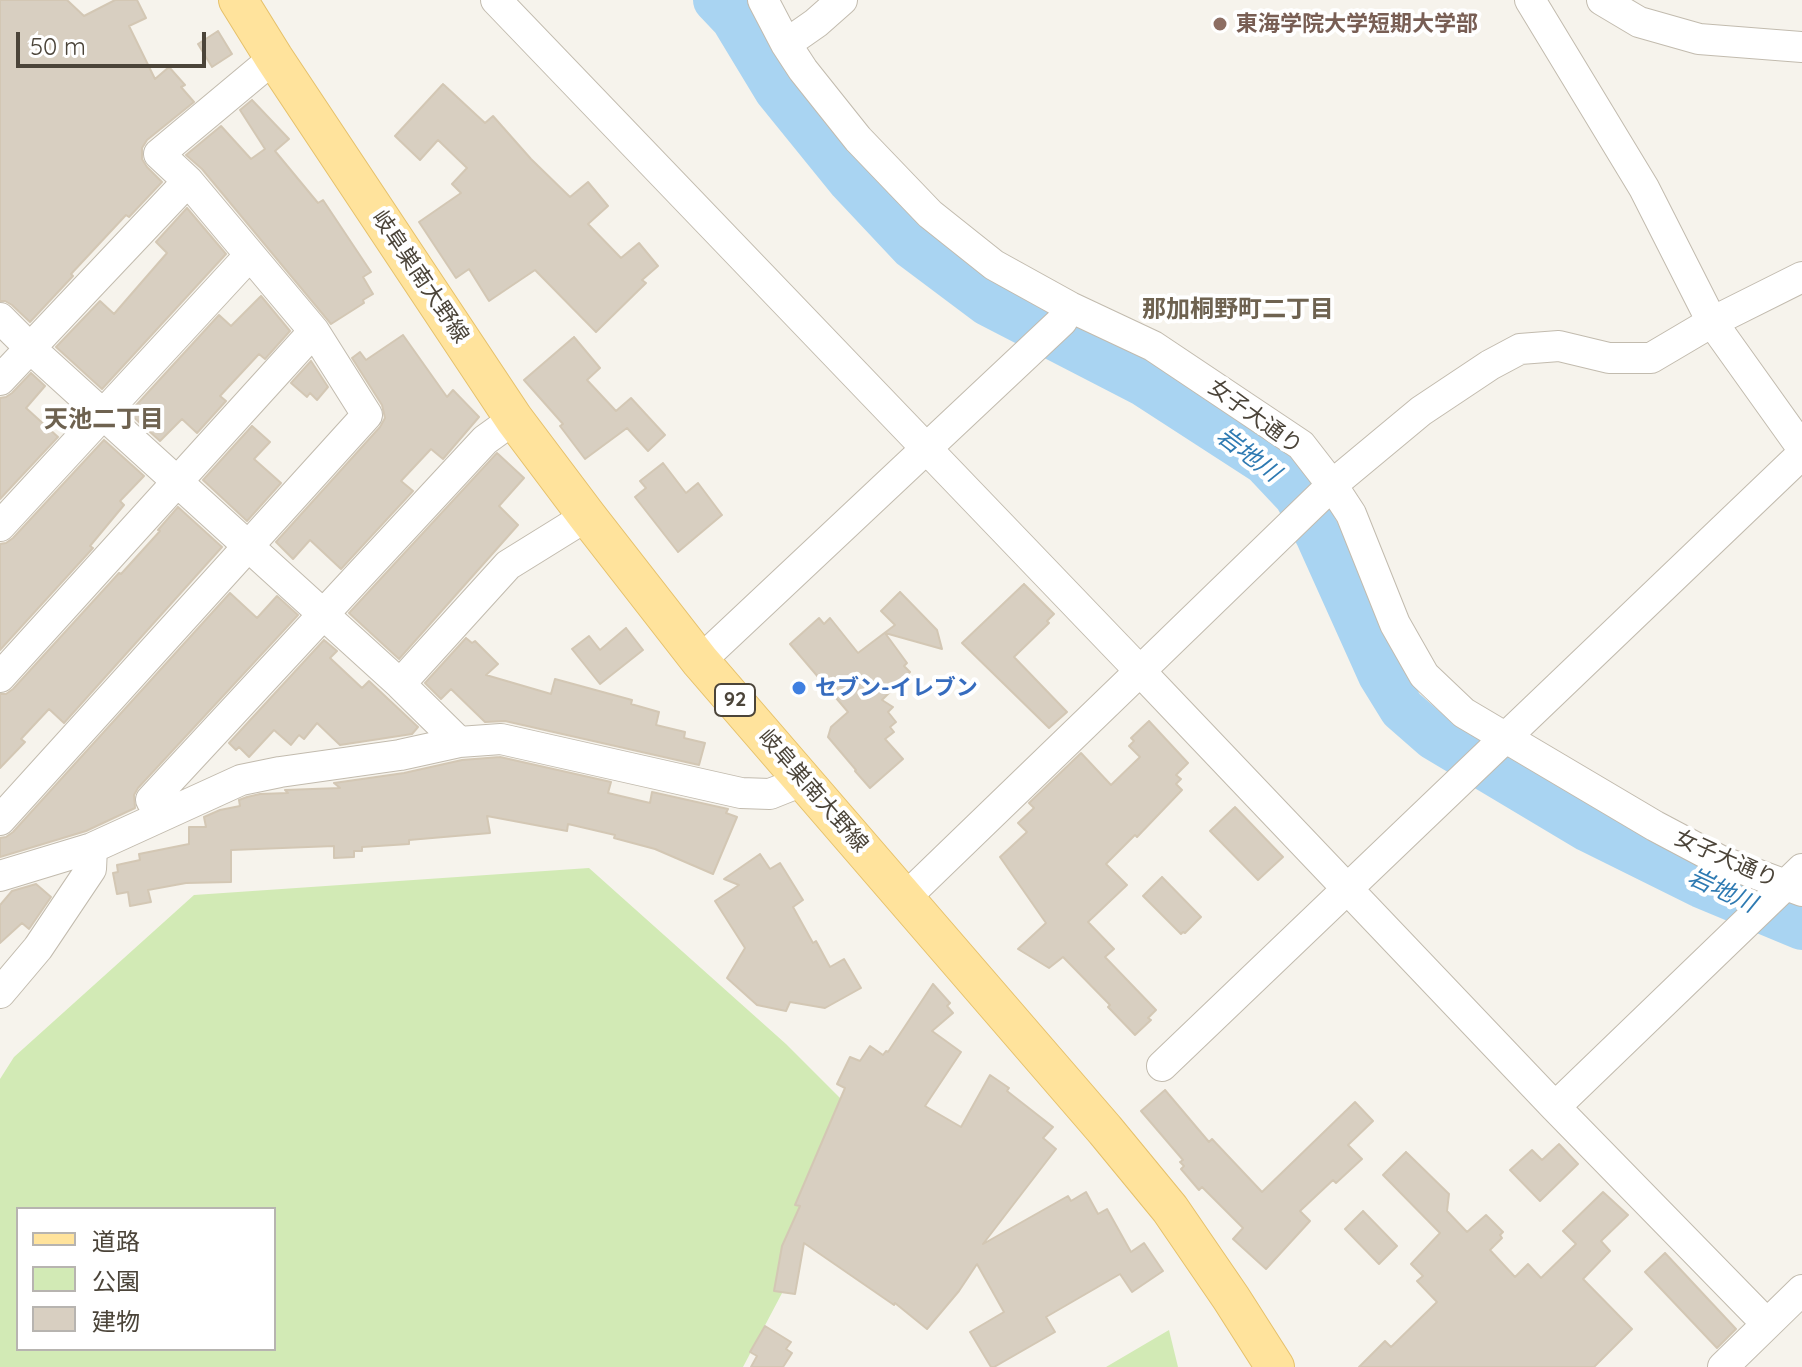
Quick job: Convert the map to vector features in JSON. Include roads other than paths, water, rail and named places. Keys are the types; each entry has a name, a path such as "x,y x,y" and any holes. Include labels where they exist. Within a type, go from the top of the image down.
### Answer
{"main road":[{"name":"岐阜巣南大野線","path":"238,0 514,419 587,516 700,661 1170,1209 1275,1367"}],"street":[{"path":"496,0 1555,1107 1767,1324"},
{"name":"女子大通り","path":"763,0 803,70 858,139 930,214 994,265 1066,314 1153,346 1301,445 1327,490 1351,514 1395,624 1424,675 1464,713 1499,743 1721,861 1791,885"},
{"path":"786,44 842,0"},
{"path":"1530,0 1644,188 1712,322 1802,448"},
{"path":"1602,0 1639,22 1699,39 1802,47"},
{"path":"0,820 367,415 314,331 188,181 159,154 274,58"},
{"path":"0,380 188,181"},
{"path":"0,526 250,255"},
{"path":"905,898 1327,490 1421,411 1520,349 1559,346 1609,358 1651,358 1712,322 1802,277"},
{"path":"700,661 928,449 1066,314"},
{"path":"0,318 400,684 459,742"},
{"path":"0,677 314,331"},
{"path":"161,815 151,800 485,440 514,419"},
{"path":"1162,1066 1802,454"},
{"path":"400,684 508,565 587,516"},
{"path":"0,876 92,848 241,780 400,755 459,742 501,739 741,793 770,794 805,780"},
{"path":"0,993 38,948 91,869 92,848"},
{"path":"1555,1107 1791,885"},
{"path":"1723,1367 1802,1290"}],"waterway":[{"name":"岩地川","path":"716,0 734,19 777,90 850,180 912,246 988,303 1143,383 1265,462 1297,496 1318,535 1381,675 1402,709 1434,737 1588,829 1701,885 1802,927"}],"place":[{"name":"東海学院大学短期大学部","path":"1220,24"},
{"name":"セブン-イレブン","path":"799,688"}],"district":[{"name":"那加桐野町二丁目","path":"1238,310"},
{"name":"天池二丁目","path":"104,420"}]}
